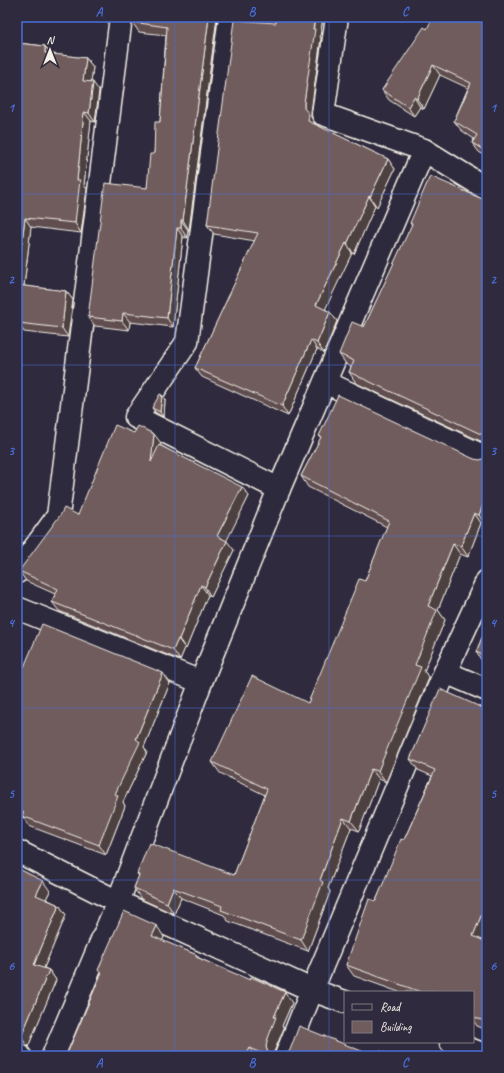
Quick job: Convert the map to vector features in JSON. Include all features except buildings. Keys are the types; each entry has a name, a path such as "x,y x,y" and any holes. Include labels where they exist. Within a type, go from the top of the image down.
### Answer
{"street":[{"path":"17,572 58,516 121,17"},
{"path":"230,17 187,342 136,417 279,489"},
{"path":"337,17 323,114 424,150 487,190"},
{"path":"52,1056 118,902 201,682 279,489 424,150"},
{"path":"325,382 487,458"},
{"path":"286,1056 312,990 445,672 487,581"},
{"path":"17,608 201,682"},
{"path":"445,672 487,690"},
{"path":"17,851 118,902 312,990 344,1002"},
{"path":"454,1043 487,1056"}]}
